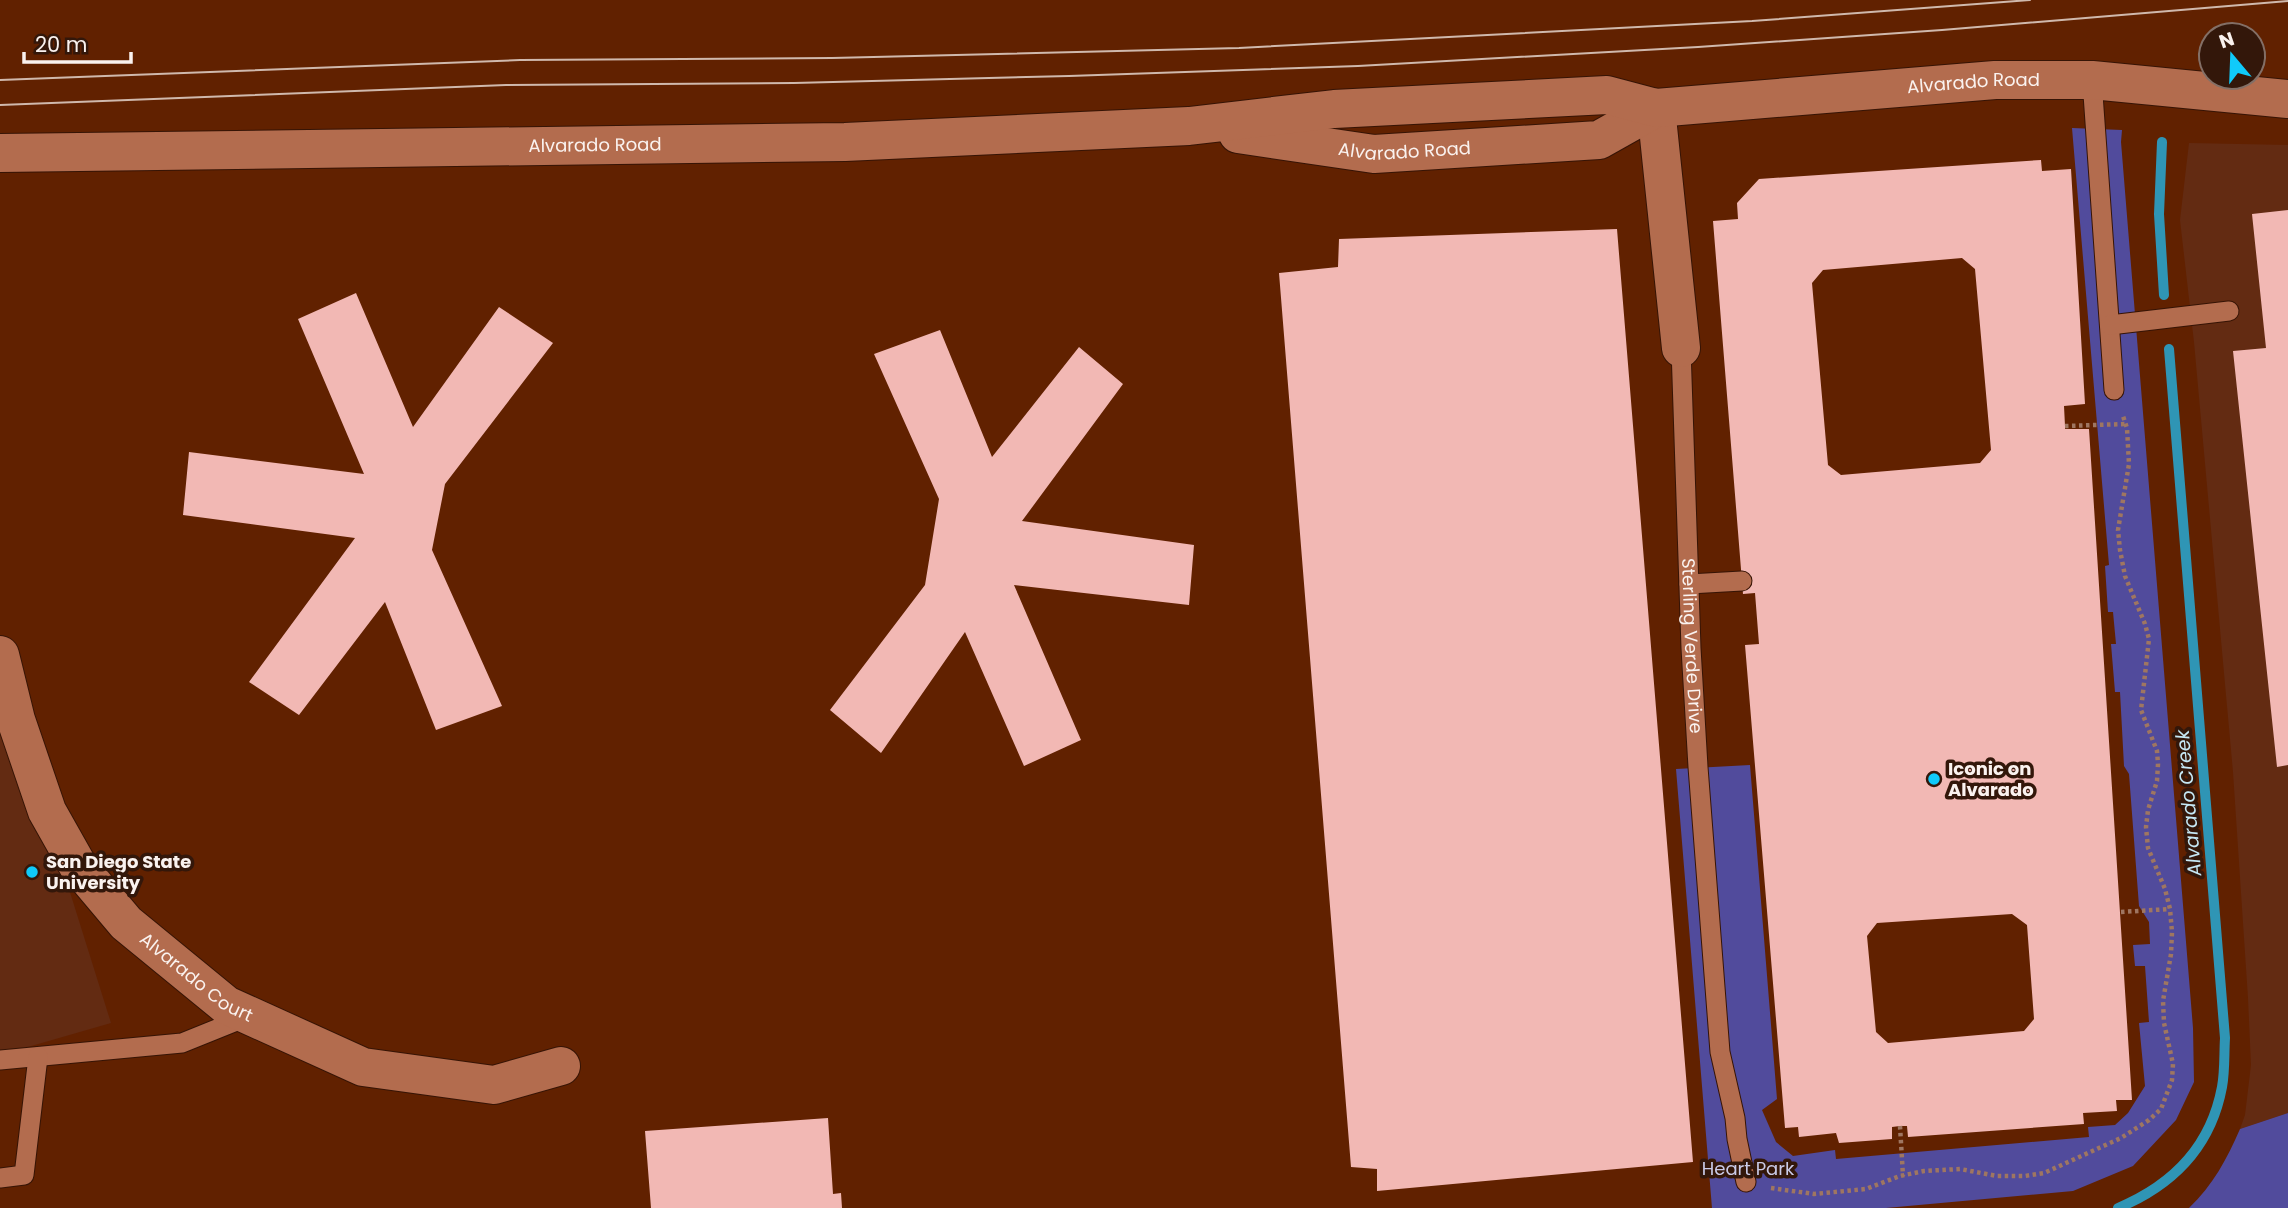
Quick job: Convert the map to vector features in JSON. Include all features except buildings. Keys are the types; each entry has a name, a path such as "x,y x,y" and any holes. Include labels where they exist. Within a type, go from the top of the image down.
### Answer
{"street":[{"name":"Alvarado Road","path":"0,153 845,142 1189,126 1334,108 1607,95 1656,108 1995,80 2092,80 2288,99"},
{"name":"Sterling Verde Drive","path":"1656,108 1681,348"},
{"name":"Alvarado Court","path":"0,655 16,720 47,811 78,866 126,923 226,1005 363,1067 494,1085 561,1066"}],"lane":[{"path":"2092,80 2114,390"},
{"path":"2110,325 2229,311"},
{"name":"Sterling Verde Drive","path":"1681,348 1698,767 1720,1052 1746,1182"},
{"path":"1689,584 1742,581"},
{"path":"0,1060 182,1043 250,1016"},
{"path":"0,1178 24,1175 38,1057"}],"path":[{"path":"1746,1182 1782,1191 1814,1194 1866,1189 1924,1171 1960,1169 1997,1177 2044,1173 2121,1138 2149,1121 2161,1109 2173,1072 2164,1023 2164,1001 2171,954 2170,909 2148,848 2148,810 2157,780 2158,764 2157,751 2141,710 2149,639 2125,576 2119,550 2118,530 2129,464 2126,424 2114,390"},
{"path":"2065,426 2126,424"},
{"path":"2121,912 2170,909"},
{"path":"1900,1126 1903,1176"}],"shaded area":[{"path":"2189,143 2288,145 2288,1113 2240,1129 2245,1115 2251,1065 2248,998 2233,772 2194,342 2180,220"},
{"name":"San Diego State University","path":"0,655 16,720 111,1023 0,1055"}],"green space":[{"name":"Heart Park","path":"2072,128 2122,130 2193,1028 2194,1082 2176,1120 2133,1166 2073,1191 1886,1208 1712,1208 1676,769 1750,765 1777,1099 1762,1110 1776,1142 1793,1156 1835,1150 1836,1159 2089,1137 2088,1127 2115,1125 2128,1113 2145,1086 2139,1023 2149,1022 2145,966 2135,966 2133,945 2150,944 2149,922 2139,906 2129,774 2124,766 2120,692 2115,692 2111,644 2116,644 2113,612 2108,612 2105,566 2109,565"},
{"path":"2288,1113 2288,1208 2189,1208 2219,1171 2240,1129"}],"waterway":[{"name":"Alvarado Creek","path":"2162,142 2159,214 2164,295"},
{"name":"Alvarado Creek","path":"2118,1208 2156,1188 2172,1175 2199,1145 2217,1108 2224,1069 2225,1038 2169,349"}],"tram line":[{"path":"0,80 520,60 832,58 1239,48 1752,21 2030,0"},
{"path":"0,105 506,85 794,83 1358,66 1942,30 2288,1"}],"place":[{"name":"Iconic on Alvarado","path":"1934,779"},
{"name":"San Diego State University","path":"32,872"}]}
